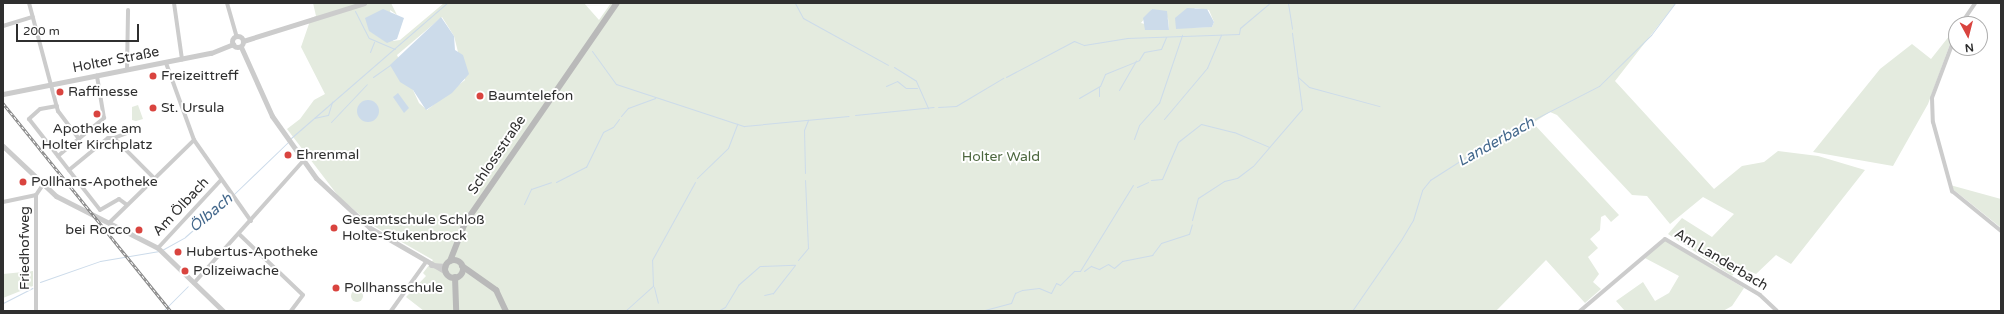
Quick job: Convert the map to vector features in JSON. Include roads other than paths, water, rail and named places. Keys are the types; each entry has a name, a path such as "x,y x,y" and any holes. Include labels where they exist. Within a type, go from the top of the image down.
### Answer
{"main road":[{"name":"Schlossstraße","path":"456,309 452,269 457,244 465,223 617,3"},
{"path":"452,269 461,273 481,277"},
{"path":"452,269 481,277 496,290 506,311"}],"street":[{"path":"29,3 57,106 79,139"},
{"path":"174,3 182,59"},
{"path":"227,3 237,37 243,41"},
{"path":"243,41 364,3"},
{"path":"1966,16 1975,3"},
{"path":"127,70 128,10"},
{"path":"3,26 33,17"},
{"path":"237,37 233,44 241,47"},
{"path":"243,41 241,47 258,89 286,137 303,161 360,220 428,264 452,269"},
{"name":"Holter Straße","path":"3,94 166,63 233,44"},
{"path":"1948,55 1932,98 1933,122 1952,191 2001,231"},
{"path":"166,63 194,140 251,221"},
{"path":"58,156 104,118 97,76"},
{"path":"57,106 40,109 29,119 100,210 119,199 126,204"},
{"path":"69,170 108,138 114,138 130,132"},
{"path":"114,138 154,178"},
{"path":"109,223 126,204 194,140"},
{"path":"3,146 42,186 158,249 222,311"},
{"path":"194,284 303,161"},
{"name":"Am Ölbach","path":"158,249 221,180"},
{"name":"Friedhofweg","path":"36,311 36,195 42,186"},
{"path":"3,202 36,195"},
{"path":"239,234 303,295 291,311"},
{"name":"Am Landerbach","path":"1580,311 1665,239 1760,295 1777,311"},
{"path":"391,311 428,264"}],"water":[{"path":"1187,8 1207,9 1214,22 1212,27 1176,29 1175,18"},
{"path":"383,9 404,18 397,39 387,43 369,31 365,18"},
{"path":"1152,9 1167,11 1169,30 1145,30 1143,18"},
{"path":"441,17 454,36 455,50 463,55 469,74 452,93 426,110 413,90 400,82 390,65"},
{"path":"398,93 409,108 404,113 393,97"},
{"path":"368,100 376,103 379,111 376,119 368,122 360,119 357,111 360,103"}],"waterway":[{"name":"Ölbach","path":"291,138 447,3"},
{"path":"795,3 803,18 888,65"},
{"path":"1006,77 1074,41 1084,45 1127,38 1239,34 1240,28 1270,3"},
{"path":"1288,3 1292,29"},
{"name":"Landerbach","path":"1352,311 1413,220 1422,190 1430,180 1488,143 1599,86 1651,35 1675,3"},
{"path":"355,11 369,38 395,49"},
{"path":"1192,220 1198,198 1224,181 1237,178 1253,166 1302,109 1292,33"},
{"path":"1134,139 1139,125 1159,103 1182,35"},
{"path":"1164,119 1207,68 1221,35"},
{"path":"1079,98 1100,86 1105,74 1139,60 1144,52 1161,49 1166,37"},
{"path":"370,52 374,42"},
{"path":"592,51 616,84 744,126 849,116"},
{"path":"1119,90 1136,61"},
{"name":"Ölbach","path":"373,77 390,65"},
{"path":"894,67 916,81 928,108"},
{"path":"1298,77 1309,87 1379,106"},
{"path":"938,107 956,106 1003,78"},
{"path":"886,86 897,81 906,88 917,88"},
{"name":"Ölbach","path":"331,122 367,84"},
{"path":"1099,87 1099,96"},
{"path":"621,116 628,108 655,98"},
{"name":"Ölbach","path":"314,118 328,115 332,102"},
{"path":"855,115 934,107"},
{"path":"556,182 586,167 603,132 613,127 619,119"},
{"path":"805,173 804,130 808,120"},
{"path":"697,178 728,148 737,124"},
{"path":"1151,180 1162,179 1178,142 1201,124 1234,132 1269,147"},
{"name":"Ölbach","path":"234,194 288,142"},
{"path":"798,260 808,248 805,180"},
{"path":"524,204 531,189 551,182"},
{"path":"625,311 653,286 652,260 695,182"},
{"path":"1137,187 1148,182"},
{"path":"1080,271 1133,185"},
{"name":"Ölbach","path":"162,250 185,237 232,196"},
{"path":"1084,271 1091,266 1099,269 1108,264 1114,268 1122,261 1152,255 1161,243 1189,234 1192,224"},
{"name":"Ölbach","path":"40,282 100,261 159,251"},
{"path":"718,311 725,307 738,285 760,266 795,265 773,293 764,295"},
{"path":"981,311 1011,303 1015,293 1022,290 1039,288 1051,293 1056,283 1060,285 1074,271 1080,271"},
{"path":"163,311 188,286"},
{"path":"654,287 658,303"},
{"name":"Ölbach","path":"3,303 32,288"}],"railway":[{"path":"3,103 171,311"}],"place":[{"name":"Freizeittreff","path":"153,76"},
{"name":"Raffinesse","path":"60,92"},
{"name":"Baumtelefon","path":"480,96"},
{"name":"St. Ursula","path":"153,108"},
{"name":"Apotheke am Holter Kirchplatz","path":"97,114"},
{"name":"Ehrenmal","path":"288,155"},
{"name":"Pollhans-Apotheke","path":"23,182"},
{"name":"Gesamtschule Schloß Holte-Stukenbrock","path":"334,228"},
{"name":"bei Rocco","path":"139,230"},
{"name":"Hubertus-Apotheke","path":"178,252"},
{"name":"Polizeiwache","path":"185,271"},
{"name":"Pollhansschule","path":"336,288"}],"park label":[{"name":"Holter Wald","path":"1001,157"}]}
